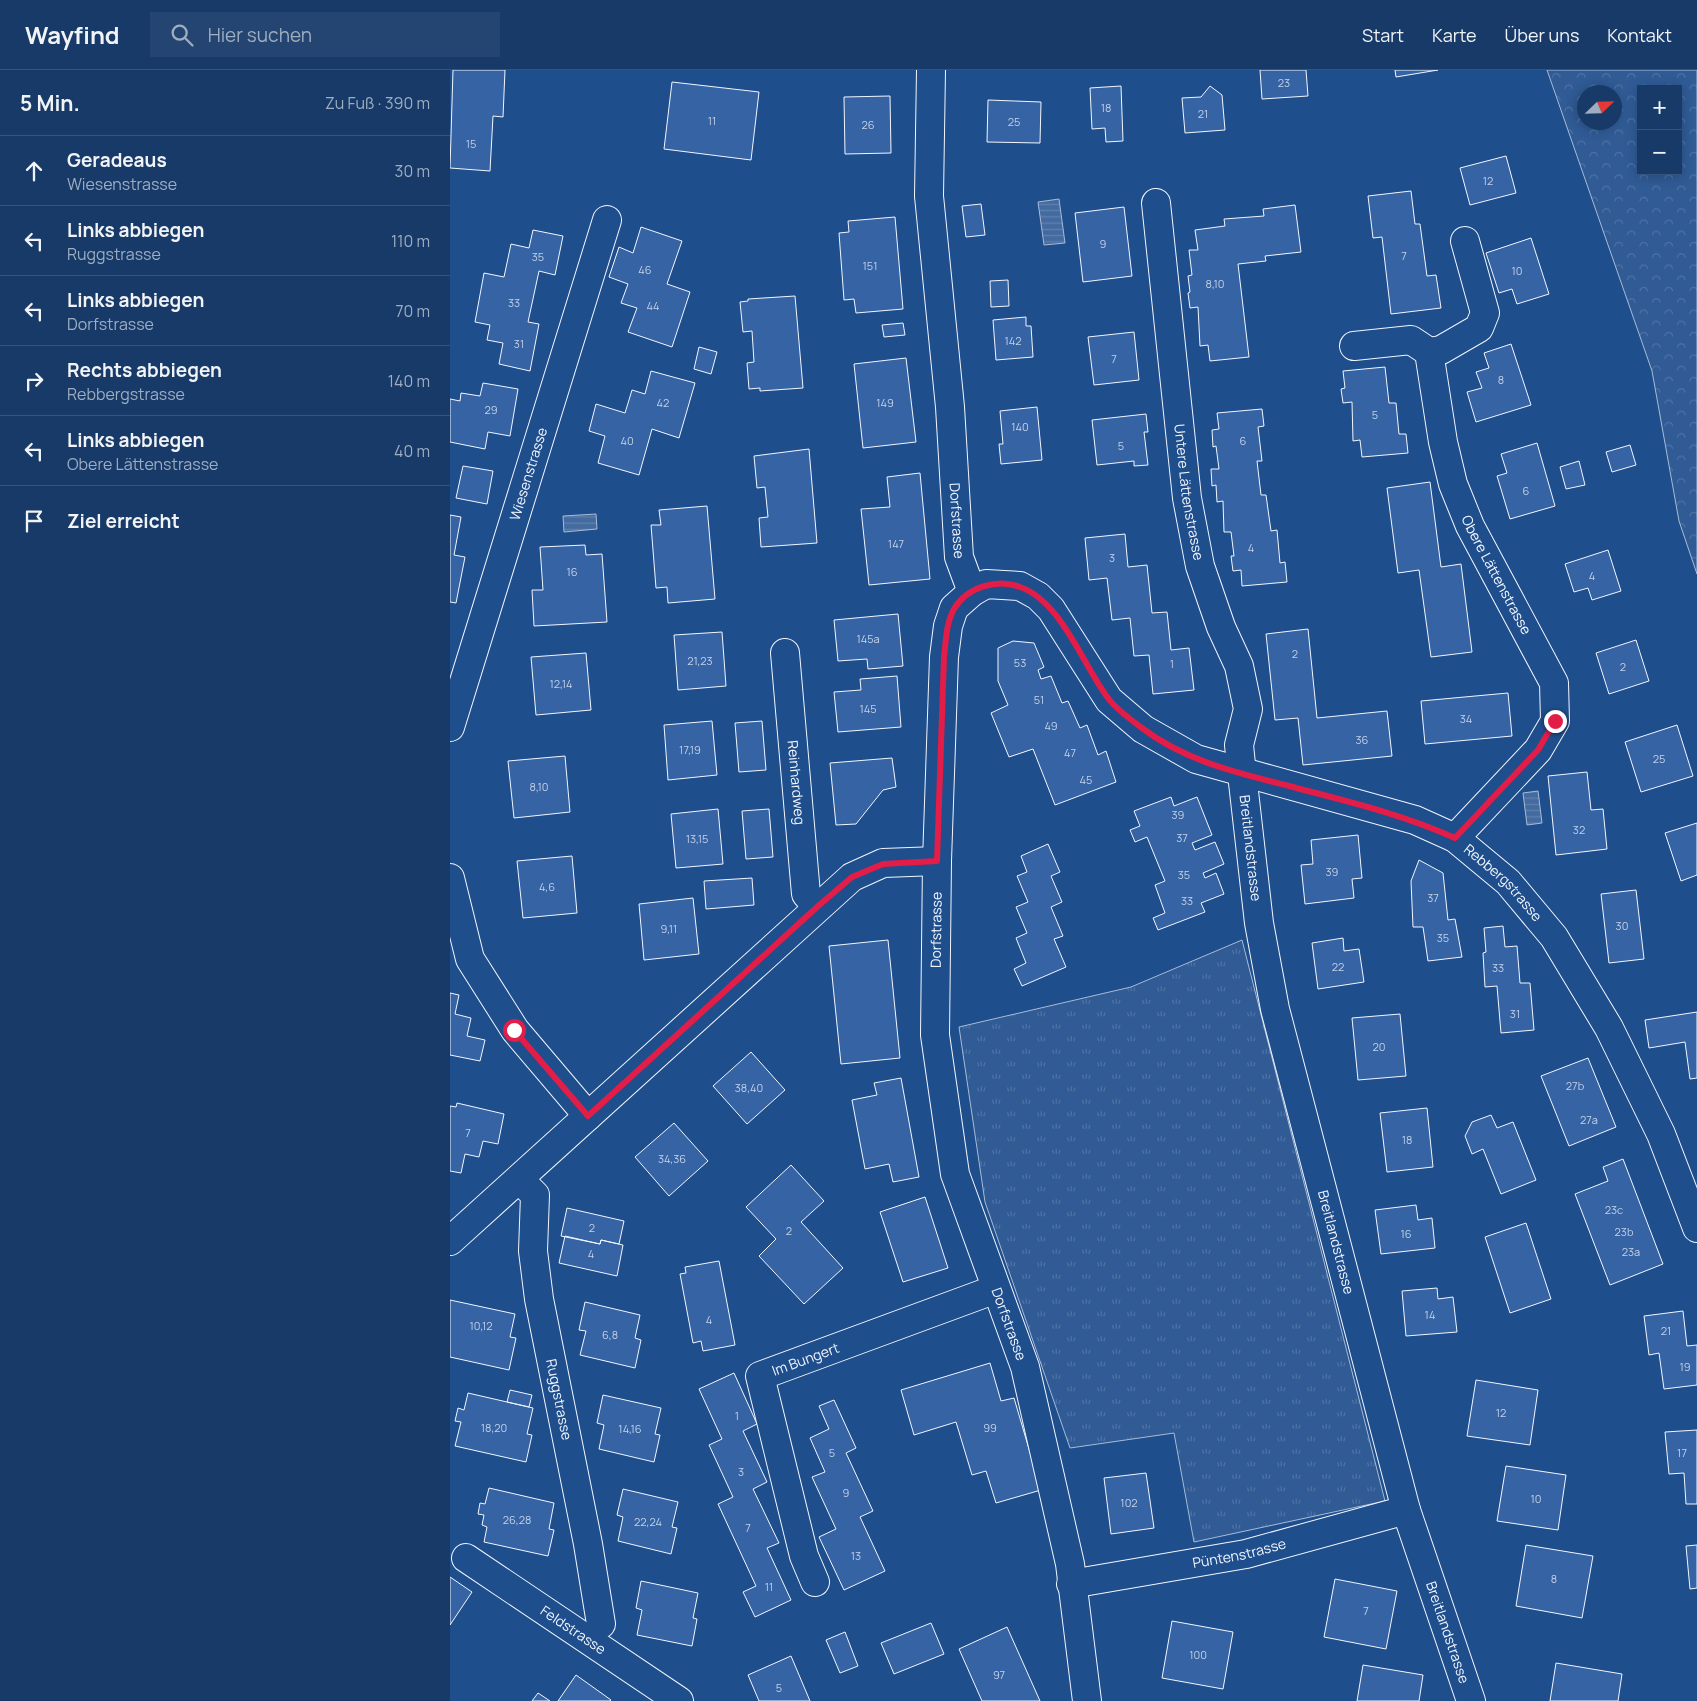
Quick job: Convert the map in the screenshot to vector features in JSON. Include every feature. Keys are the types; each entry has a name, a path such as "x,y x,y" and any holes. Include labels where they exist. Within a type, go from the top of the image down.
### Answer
{"street":[{"name":"Dorfstrasse","path":"931,70 928,152 929,196 950,407 959,557 972,592 954,608 948,626 944,657 937,861 935,1035 953,1165 1025,1367 1070,1564 1087,1701"},
{"name":"Untere Lättenstrasse","path":"1156,203 1187,498 1200,566 1221,627 1239,666 1248,709 1240,745 1242,774"},
{"name":"Wiesenstrasse","path":"450,727 607,220"},
{"path":"1354,346 1411,340 1429,352 1441,350 1479,328 1485,313 1464,241"},
{"name":"Obere Lättenstrasse","path":"1429,352 1443,442 1453,484 1470,526 1554,683 1555,721 1538,750 1455,838"},
{"name":"Rebbergstrasse","path":"972,592 986,584 1004,584 1020,586 1038,596 1051,609 1109,700 1143,729 1196,759 1242,774 1415,820 1455,838 1508,882 1554,937 1609,1028 1661,1134 1697,1228"},
{"name":"Reinhardweg","path":"785,653 806,894 817,907"},
{"name":"Breitlandstrasse","path":"1242,774 1259,923 1275,1009 1406,1510 1471,1701"},
{"path":"450,1241 520,1180 852,877 883,864 937,861"},
{"path":"450,878 470,959 514,1030 588,1116"},
{"name":"Ruggstrasse","path":"520,1180 535,1195 533,1251 539,1298 588,1544 601,1624"},
{"name":"Im Bungert","path":"816,1582 804,1556 760,1376 996,1289"},
{"name":"Püntenstrasse","path":"1071,1584 1246,1554 1406,1510"},
{"name":"Feldstrasse","path":"466,1558 676,1700"}],"green space":[{"path":"1547,70 1697,70 1697,574 1679,521 1652,371"},
{"path":"1242,940 1385,1501 1194,1542 1174,1433 1070,1448 985,1202 959,1027 1131,987"}],"shaded area":[{"path":"1059,199 1065,243 1044,245 1038,202"},
{"path":"596,514 597,529 564,532 563,516"},
{"path":"1538,791 1542,823 1527,825 1523,793"}],"building":[{"path":"453,70 505,70 503,117 493,116 490,171 450,168"},
{"path":"1260,70 1306,70 1308,96 1262,99"},
{"path":"1395,70 1438,70 1396,77"},
{"path":"672,82 759,92 751,160 664,149"},
{"path":"1121,86 1123,141 1106,142 1105,128 1092,129 1090,88"},
{"path":"1210,86 1222,95 1225,130 1185,133 1182,98 1201,97"},
{"path":"890,96 891,153 845,154 844,97"},
{"path":"988,100 1041,102 1040,143 987,142"},
{"path":"1506,156 1516,193 1470,205 1460,168"},
{"path":"1411,191 1415,224 1420,224 1427,276 1436,275 1441,308 1391,314 1382,237 1373,238 1368,196"},
{"path":"981,204 985,235 966,237 962,206"},
{"path":"1295,205 1301,252 1265,256 1266,261 1238,264 1249,357 1210,361 1208,345 1200,346 1198,307 1190,308 1188,293 1190,292 1188,276 1192,275 1189,250 1198,250 1195,230 1225,226 1224,219 1264,216 1263,209"},
{"path":"1124,207 1132,276 1083,282 1075,213"},
{"path":"895,217 903,309 856,313 854,299 844,300 839,233 849,232 848,221"},
{"path":"641,227 682,241 667,284 690,292 672,347 628,332 637,308 621,303 628,284 609,277 619,247 633,253"},
{"path":"533,230 563,236 555,275 539,271 528,322 539,324 530,371 499,364 503,343 487,340 490,325 475,322 484,273 504,277 511,244 529,248"},
{"path":"1531,238 1549,294 1517,304 1512,289 1499,293 1486,253"},
{"path":"1008,280 1009,306 991,307 990,281"},
{"path":"795,296 803,388 760,391 760,388 749,389 747,363 754,362 752,331 743,332 740,302 748,301 748,299"},
{"path":"1026,317 1026,326 1031,326 1033,357 996,360 993,320"},
{"path":"903,323 905,335 884,337 882,325"},
{"path":"1134,332 1139,380 1094,385 1088,337"},
{"path":"1511,344 1531,405 1476,422 1467,392 1482,388 1476,372 1489,368 1484,353"},
{"path":"699,347 717,352 711,374 694,369"},
{"path":"906,358 916,442 863,448 854,364"},
{"path":"1385,367 1389,403 1396,403 1399,434 1406,434 1408,453 1362,457 1360,440 1353,441 1352,402 1343,403 1341,389 1345,388 1343,371"},
{"path":"651,371 695,383 679,438 652,429 639,475 598,463 605,436 589,431 596,404 625,413 632,390 645,394"},
{"path":"483,383 518,389 510,436 488,432 485,449 450,442 450,399 460,401 461,393 480,396"},
{"path":"1037,407 1042,460 1001,464 999,444 1003,444 1000,411"},
{"path":"1262,409 1264,426 1258,427 1262,461 1257,461 1261,495 1266,495 1271,531 1277,530 1280,563 1285,562 1287,582 1242,586 1241,570 1233,571 1231,556 1234,556 1231,532 1224,532 1223,501 1217,502 1216,485 1212,486 1211,469 1219,469 1216,446 1213,447 1212,430 1219,429 1217,413"},
{"path":"1146,414 1148,432 1144,432 1148,465 1134,466 1134,461 1097,465 1092,420"},
{"path":"1537,443 1555,506 1510,519 1497,476 1507,473 1501,454"},
{"path":"1630,445 1636,465 1612,472 1606,452"},
{"path":"809,449 817,543 761,547 759,518 768,517 765,487 757,488 754,456"},
{"path":"1579,461 1585,485 1566,489 1560,467"},
{"path":"463,466 493,471 487,504 456,498"},
{"path":"920,473 930,579 869,585 861,509 890,507 887,477"},
{"path":"1430,482 1441,567 1461,564 1472,652 1431,657 1419,570 1398,573 1387,488"},
{"path":"707,506 715,599 668,603 667,587 656,588 651,525 661,525 659,510"},
{"path":"450,515 461,517 454,555 465,557 456,603 450,602"},
{"path":"1125,534 1128,567 1147,565 1152,613 1167,612 1171,650 1189,648 1194,690 1153,694 1149,655 1134,656 1130,618 1112,620 1107,578 1089,580 1085,538"},
{"path":"585,545 586,555 602,554 607,622 534,626 532,590 543,590 540,547"},
{"path":"1608,550 1621,591 1592,600 1588,588 1574,592 1565,564"},
{"path":"898,614 903,666 868,669 867,659 838,661 834,620"},
{"path":"1308,629 1317,718 1387,711 1392,756 1303,765 1298,718 1275,720 1266,634"},
{"path":"722,632 726,686 678,690 674,635"},
{"path":"1636,640 1649,681 1609,694 1596,653"},
{"path":"1013,641 1034,643 1044,667 1038,670 1041,679 1051,676 1062,703 1068,701 1080,728 1087,725 1098,755 1106,751 1116,782 1055,805 1033,749 1009,757 991,713 1008,705 998,681 998,648"},
{"path":"586,653 591,710 536,715 531,657"},
{"path":"897,676 901,727 838,732 834,692 861,690 860,679"},
{"path":"1508,693 1512,736 1425,744 1421,701"},
{"path":"712,721 717,775 668,780 664,725"},
{"path":"762,721 766,770 739,772 735,723"},
{"path":"1677,725 1693,776 1641,792 1625,742"},
{"path":"565,756 570,812 514,818 508,761"},
{"path":"892,758 896,787 883,790 856,824 836,825 830,763"},
{"path":"1587,772 1591,810 1603,809 1607,849 1556,855 1548,776"},
{"path":"1171,797 1174,806 1197,797 1212,835 1192,843 1195,850 1215,842 1224,864 1203,873 1205,878 1216,873 1224,894 1201,903 1205,912 1158,930 1153,918 1165,913 1155,885 1165,881 1147,837 1135,842 1130,830 1140,826 1134,811"},
{"path":"718,809 723,864 676,868 671,814"},
{"path":"769,809 773,857 746,859 742,811"},
{"path":"1697,823 1697,875 1681,881 1665,833"},
{"path":"1358,835 1362,878 1352,879 1354,898 1305,904 1301,865 1313,864 1311,840"},
{"path":"1048,844 1060,872 1051,876 1062,902 1051,907 1063,936 1054,939 1066,967 1022,986 1014,969 1026,963 1016,938 1027,933 1016,907 1028,902 1017,876 1027,872 1021,856"},
{"path":"572,856 577,913 523,918 517,861"},
{"path":"1419,860 1443,873 1448,920 1455,919 1462,957 1428,961 1423,927 1413,927 1411,881"},
{"path":"752,878 754,905 706,909 704,881"},
{"path":"1636,890 1644,959 1609,963 1601,894"},
{"path":"693,898 699,954 644,960 639,904"},
{"path":"1503,926 1505,947 1517,946 1520,983 1530,983 1534,1030 1501,1033 1497,986 1485,987 1483,953 1486,952 1484,928"},
{"path":"1343,938 1344,951 1359,949 1364,982 1318,989 1312,943"},
{"path":"888,940 900,1058 841,1064 829,946"},
{"path":"450,993 459,995 455,1014 471,1018 467,1036 485,1040 480,1061 450,1055"},
{"path":"1697,1012 1697,1078 1690,1079 1685,1042 1649,1048 1645,1020"},
{"path":"1400,1014 1406,1076 1358,1080 1352,1018"},
{"path":"751,1052 785,1090 747,1124 713,1086"},
{"path":"1588,1058 1616,1127 1569,1146 1541,1076"},
{"path":"901,1078 919,1177 893,1182 889,1164 865,1169 852,1100 877,1095 874,1083"},
{"path":"457,1103 504,1114 498,1144 483,1141 479,1157 465,1154 461,1173 450,1171 450,1106 456,1107"},
{"path":"1427,1108 1433,1167 1387,1172 1380,1113"},
{"path":"1491,1115 1497,1128 1513,1122 1536,1180 1501,1194 1483,1149 1472,1154 1465,1136 1472,1122"},
{"path":"674,1123 708,1161 669,1196 635,1157"},
{"path":"1623,1159 1663,1264 1610,1285 1575,1194 1608,1181 1603,1167"},
{"path":"791,1165 824,1201 801,1222 843,1268 804,1304 759,1256 776,1239 746,1207"},
{"path":"925,1197 948,1268 903,1282 880,1212"},
{"path":"1416,1205 1418,1220 1432,1218 1435,1248 1381,1254 1375,1210"},
{"path":"567,1208 624,1221 619,1244 601,1240 600,1244 561,1236"},
{"path":"1526,1223 1551,1299 1510,1313 1485,1237"},
{"path":"565,1236 600,1244 601,1240 623,1245 617,1276 559,1263"},
{"path":"719,1261 735,1345 703,1351 701,1341 693,1343 680,1274 686,1273 685,1267"},
{"path":"1437,1288 1438,1299 1453,1297 1457,1332 1406,1336 1402,1291"},
{"path":"450,1300 515,1314 510,1337 516,1338 509,1370 450,1357"},
{"path":"585,1302 640,1315 635,1338 641,1340 635,1368 580,1355 586,1331 579,1330"},
{"path":"1683,1311 1687,1346 1697,1345 1697,1385 1664,1389 1659,1353 1649,1355 1644,1316"},
{"path":"990,1363 1001,1401 1014,1398 1041,1490 996,1503 986,1471 972,1475 956,1422 914,1435 901,1390"},
{"path":"734,1373 757,1424 743,1431 767,1482 753,1489 779,1543 767,1548 791,1600 755,1617 743,1592 756,1586 718,1504 733,1497 709,1445 722,1439 699,1389"},
{"path":"1476,1380 1538,1390 1530,1445 1467,1436"},
{"path":"510,1390 532,1395 529,1407 507,1402"},
{"path":"468,1393 533,1408 527,1434 532,1435 526,1462 455,1446 461,1422 455,1421 458,1408 464,1410"},
{"path":"603,1395 661,1408 655,1434 660,1435 654,1462 599,1449 604,1425 597,1423"},
{"path":"834,1400 856,1448 846,1453 873,1511 860,1517 885,1571 844,1590 819,1537 836,1529 812,1477 825,1472 810,1438 829,1429 819,1406"},
{"path":"1697,1430 1697,1504 1686,1504 1684,1473 1669,1474 1665,1432"},
{"path":"1506,1466 1566,1475 1558,1530 1497,1521"},
{"path":"1146,1473 1154,1528 1111,1534 1104,1478"},
{"path":"489,1488 554,1503 549,1529 554,1530 548,1556 484,1542 487,1527 482,1525 484,1515 478,1514 480,1503 485,1504"},
{"path":"623,1489 678,1502 672,1527 677,1528 671,1554 618,1541 623,1517 617,1515"},
{"path":"1526,1545 1593,1556 1582,1618 1516,1606"},
{"path":"1697,1545 1697,1588 1690,1589 1686,1546"},
{"path":"450,1577 472,1592 450,1625"},
{"path":"1335,1579 1397,1591 1386,1649 1324,1637"},
{"path":"641,1581 698,1593 693,1618 697,1619 692,1646 637,1635 642,1610 636,1608"},
{"path":"1172,1621 1233,1632 1223,1689 1162,1678"},
{"path":"931,1623 944,1654 894,1674 881,1643"},
{"path":"1007,1627 1040,1701 982,1701 959,1649"},
{"path":"845,1632 858,1666 840,1673 826,1640"},
{"path":"791,1656 810,1701 759,1701 748,1675"},
{"path":"1556,1663 1622,1674 1618,1701 1550,1701"},
{"path":"1363,1665 1423,1675 1419,1701 1357,1701"},
{"path":"576,1675 611,1700 558,1701"},
{"path":"538,1693 550,1701 532,1701"}],"route":[{"path":"514,1030 588,1116 852,877 883,864 937,861 944,657 948,626 954,608 972,592 986,584 1020,586 1038,596 1051,609 1109,700 1143,729 1196,759 1242,774 1415,820 1455,838 1538,750 1555,721"}]}
